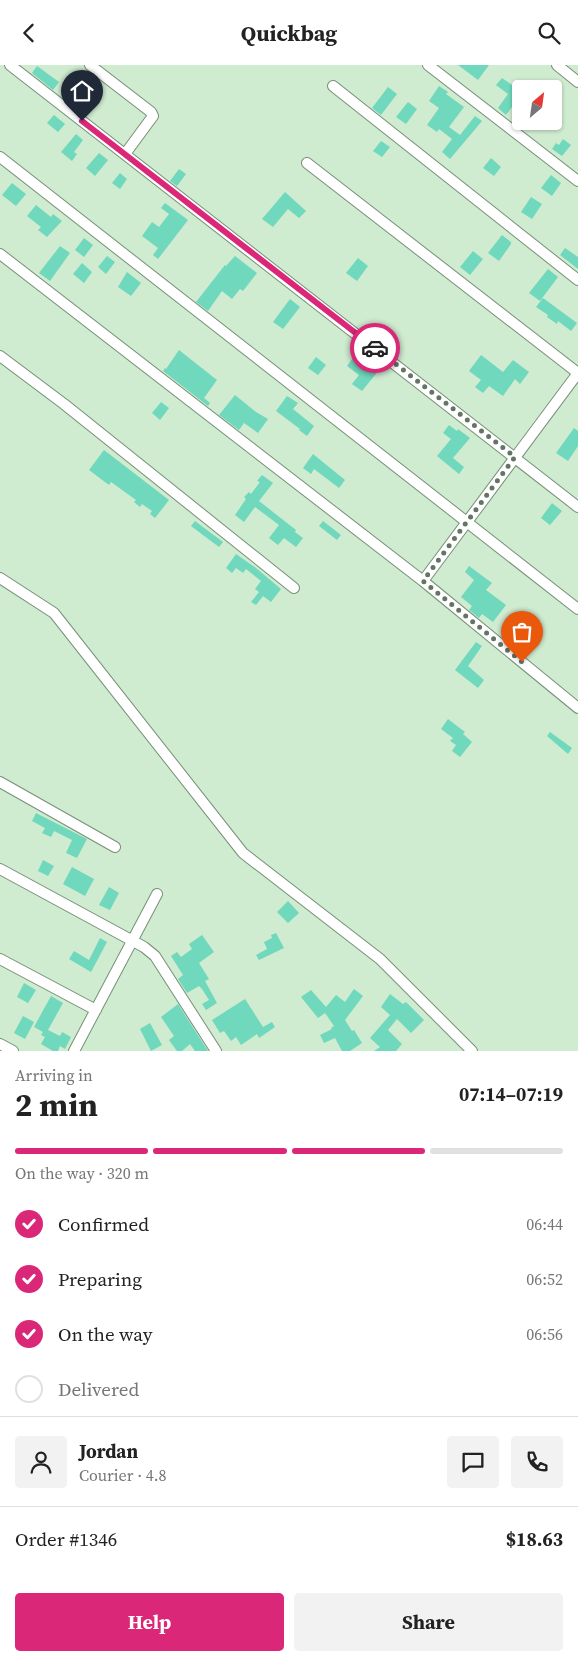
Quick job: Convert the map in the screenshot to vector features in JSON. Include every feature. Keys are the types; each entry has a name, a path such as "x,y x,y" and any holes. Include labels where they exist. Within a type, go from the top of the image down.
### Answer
{"street":[{"path":"10,65 578,507"},
{"path":"90,65 151,112 153,116 125,154"},
{"path":"428,65 578,181"},
{"path":"557,65 578,82"},
{"path":"333,86 578,281"},
{"path":"0,157 578,609"},
{"path":"307,163 578,373 423,581"},
{"path":"0,254 423,581 578,708"},
{"path":"0,356 64,404 294,588"},
{"path":"0,579 54,613 243,853 380,959 470,1050"},
{"path":"0,782 116,847"},
{"path":"0,869 144,947 155,956 216,1051"},
{"path":"74,1051 157,894"},
{"path":"0,959 96,1010"},
{"path":"0,1044 13,1051"}],"building":[{"path":"458,65 489,65 478,80"},
{"path":"37,66 59,82 53,90 32,73"},
{"path":"502,78 512,85 512,107 506,115 498,108 508,94 496,85"},
{"path":"439,86 448,92 446,94 464,107 449,127 460,135 475,116 482,121 450,159 442,152 452,139 439,129 437,132 427,125 439,108 429,101"},
{"path":"388,87 397,94 381,115 372,108"},
{"path":"70,94 85,106 81,112 66,100"},
{"path":"408,102 417,109 406,124 396,117"},
{"path":"54,115 65,124 58,132 47,123"},
{"path":"76,134 83,140 74,152 77,154 72,161 61,152"},
{"path":"563,139 571,145 562,156 552,149 556,143 559,145"},
{"path":"381,141 390,147 382,157 373,151"},
{"path":"99,153 108,160 95,176 86,168"},
{"path":"491,158 501,167 494,176 483,168"},
{"path":"179,169 186,174 177,186 170,181"},
{"path":"120,173 127,179 120,189 112,183"},
{"path":"551,175 561,183 552,196 541,188"},
{"path":"12,183 26,194 16,206 2,195"},
{"path":"285,192 306,211 299,218 288,209 273,227 262,219"},
{"path":"531,197 542,204 532,219 521,212"},
{"path":"165,203 188,220 158,259 153,255 158,248 142,236 152,222 159,227 169,214 161,208"},
{"path":"36,205 51,217 53,214 62,221 47,237 38,230 41,227 27,216"},
{"path":"502,235 511,244 499,261 488,253"},
{"path":"84,238 93,245 84,257 75,250"},
{"path":"60,246 70,253 50,281 39,273"},
{"path":"565,248 578,257 578,269 560,255"},
{"path":"473,251 483,259 470,275 460,267"},
{"path":"107,256 115,262 106,274 98,267"},
{"path":"235,256 257,273 243,291 240,289 232,299 222,291 208,311 196,302 225,265"},
{"path":"358,258 368,266 357,281 346,273"},
{"path":"82,263 92,272 84,283 73,274"},
{"path":"548,269 558,277 540,301 529,293"},
{"path":"127,272 141,283 131,296 118,287"},
{"path":"543,298 577,323 571,331 558,321 557,324 536,307"},
{"path":"290,299 300,307 283,329 273,322"},
{"path":"179,350 217,380 204,398 210,403 208,406 163,371"},
{"path":"358,351 380,369 362,391 352,384 359,375 347,366"},
{"path":"481,355 503,372 513,360 529,372 520,384 515,379 503,396 489,386 483,393 475,387 481,380 469,371"},
{"path":"316,357 326,365 318,375 308,368"},
{"path":"235,395 268,419 258,433 244,423 239,430 219,415"},
{"path":"287,396 298,403 293,409 314,426 307,436 276,411"},
{"path":"161,402 169,408 160,420 152,413"},
{"path":"449,425 470,438 453,458 464,467 459,474 437,456 451,439 443,433"},
{"path":"574,428 578,431 578,446 568,461 556,453"},
{"path":"104,450 169,500 155,518 150,514 152,511 142,504 140,507 134,502 136,500 111,482 109,485 89,470"},
{"path":"313,454 345,480 339,488 314,469 311,474 303,468"},
{"path":"262,475 273,483 259,501 296,530 295,532 303,538 296,547 284,538 278,545 269,538 279,525 255,507 244,522 235,515 246,499 244,497 249,492 251,494 260,482 257,481"},
{"path":"552,503 562,511 550,525 541,518"},
{"path":"195,521 223,542 219,547 191,526"},
{"path":"323,521 341,535 337,540 319,526"},
{"path":"236,554 281,589 271,602 263,596 256,605 251,602 259,592 255,589 261,581 246,569 243,573 236,568 232,573 226,568"},
{"path":"469,566 492,583 486,590 506,605 493,622 482,614 479,618 469,610 472,606 461,597 474,580 465,572"},
{"path":"476,642 482,646 468,666 484,680 478,688 455,670"},
{"path":"448,719 465,732 463,734 472,742 460,757 452,751 456,745 450,741 453,738 441,729"},
{"path":"550,732 572,748 568,754 547,736"},
{"path":"36,813 87,839 77,858 66,853 72,840 54,831 51,837 42,833 45,828 32,821"},
{"path":"43,860 54,866 48,876 38,871"},
{"path":"72,867 94,879 85,896 63,884"},
{"path":"109,887 119,893 110,910 99,905"},
{"path":"288,901 299,913 288,923 277,912"},
{"path":"276,933 284,948 259,960 256,955 267,949 264,942 272,938 271,935"},
{"path":"202,935 214,952 199,963 209,979 205,981 217,1003 206,1010 202,1004 209,1000 202,989 199,986 187,993 178,979 183,975 171,956 177,952 181,957 192,949 189,944"},
{"path":"100,938 107,942 91,972 69,959 74,951 89,960"},
{"path":"24,983 36,990 28,1003 17,997"},
{"path":"354,989 363,996 345,1020 362,1043 350,1051 342,1051 335,1038 324,1043 320,1035 334,1026 325,1013 318,1018 301,997 311,990 326,1007 336,995 345,1002"},
{"path":"390,994 403,1004 406,1002 424,1020 411,1033 397,1019 388,1030 402,1044 396,1051 374,1051 380,1047 370,1038 390,1015 381,1007"},
{"path":"51,996 63,1003 48,1030 60,1036 62,1032 71,1037 65,1049 60,1046 58,1051 53,1051 41,1044 45,1037 41,1035 43,1032 34,1027"},
{"path":"245,999 263,1027 272,1022 275,1027 259,1038 257,1034 241,1045 236,1037 231,1041 224,1031 220,1033 212,1020"},
{"path":"178,1004 208,1051 195,1051 190,1044 182,1051 177,1051 169,1040 174,1036 161,1017"},
{"path":"23,1016 34,1022 25,1039 14,1033"},
{"path":"150,1023 162,1045 151,1051 140,1029"}],"way so far":[{"path":"375,348 515,457 423,581 522,662"}],"route":[{"path":"82,121 375,348"}]}
